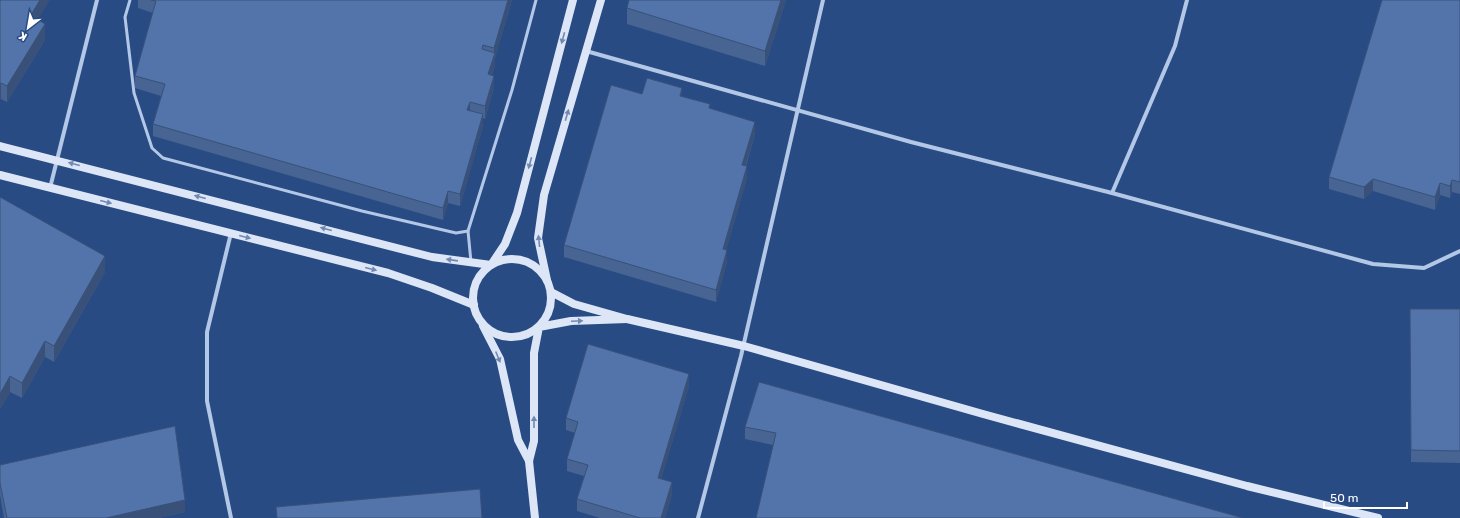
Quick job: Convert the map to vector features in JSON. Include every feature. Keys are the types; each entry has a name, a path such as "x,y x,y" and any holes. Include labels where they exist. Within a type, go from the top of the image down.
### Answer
{"street":[{"path":"50,188 56,159 97,0"},
{"path":"529,461 518,440 500,358 475,310 473,298 475,285 481,274 491,265 505,244 517,213 573,0"},
{"path":"481,322 502,336 515,337 528,334 539,327 547,317 551,305 551,292 538,238 544,195 601,0"},
{"path":"698,518 744,346 823,0"},
{"path":"1112,193 1175,46 1187,0"},
{"path":"586,51 911,142 1112,193 1373,264 1424,268 1460,251"},
{"path":"0,146 56,159 432,257 491,265 503,260 516,259 528,262 539,269 547,280"},
{"path":"0,175 388,273 432,288 474,305"},
{"path":"231,233 207,332 207,401 231,518"},
{"path":"551,292 574,304 627,319 744,346 983,414 1248,486 1378,518"},
{"path":"539,327 571,321 627,319"},
{"path":"535,518 529,461 534,441 534,353 539,327"}],"lane":[{"path":"130,0 125,17 134,93 152,148 163,158 362,211 456,233 468,231"},
{"path":"471,262 468,231 512,90 536,0"}],"building":[{"path":"0,0 40,0 31,15 45,24 7,86 1,83 0,85"},
{"path":"151,0 508,0 494,48 483,45 482,49 495,53 488,74 494,76 485,106 470,102 467,110 483,114 460,194 448,191 443,208 153,124 165,84 135,76 156,1"},
{"path":"629,0 781,0 765,51 627,8"},
{"path":"1382,0 1460,0 1460,182 1452,180 1450,186 1440,183 1435,197 1373,179 1364,187 1329,177"},
{"path":"647,78 682,88 680,96 710,104 709,108 755,122 742,165 747,166 723,249 727,250 716,290 564,245 611,85 642,94"},
{"path":"0,197 105,256 54,346 45,341 22,383 10,376 0,394"},
{"path":"1410,309 1460,309 1460,451 1411,450"},
{"path":"588,344 689,374 658,478 672,482 661,518 640,518 577,499 588,465 567,459 578,422 566,418"},
{"path":"759,382 1243,518 756,518 776,433 745,427"},
{"path":"175,426 185,500 106,518 7,518 0,483 0,465"},
{"path":"480,489 482,518 277,518 276,507"}]}
